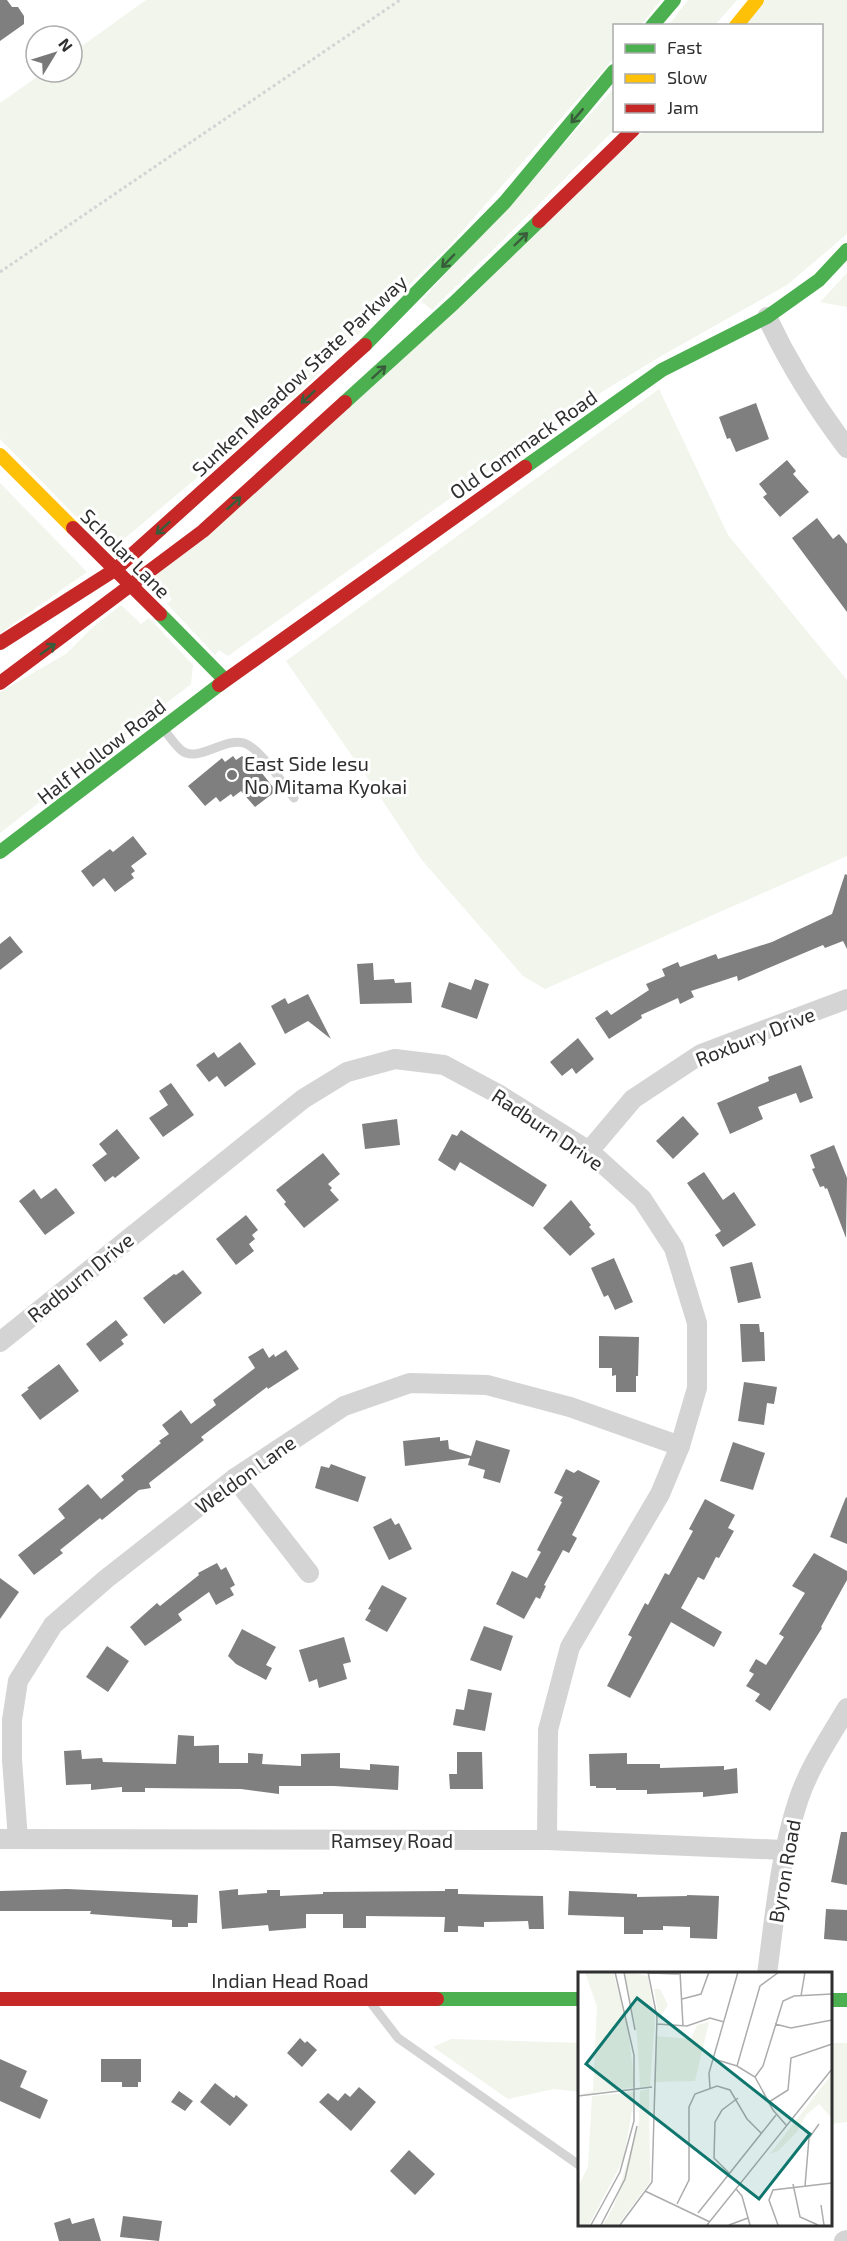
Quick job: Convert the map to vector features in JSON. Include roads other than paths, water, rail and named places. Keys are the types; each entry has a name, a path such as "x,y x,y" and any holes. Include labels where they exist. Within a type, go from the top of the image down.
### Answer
{"main road":[{"path":"654,24 674,0"},
{"path":"738,24 757,0"},
{"name":"Sunken Meadow State Parkway","path":"0,644 116,569 374,337 505,202 613,73"},
{"path":"0,683 203,531 454,303 631,132"},
{"name":"Old Commack Road","path":"225,680 662,370 766,317 819,280 847,250"},
{"name":"Scholar Lane","path":"0,454 225,680"},
{"name":"Half Hollow Road","path":"0,852 225,680"},
{"name":"Indian Head Road","path":"0,1999 578,1999"}],"street":[{"path":"766,317 821,414 847,448"},
{"name":"Roxbury Drive","path":"589,1151 633,1099 700,1054 845,1006"},
{"name":"Radburn Drive","path":"0,1342 303,1099 347,1072 394,1059 444,1065 498,1094 589,1151 642,1198 674,1248 696,1323 697,1388 680,1446 660,1494 570,1647 548,1730 547,1840"},
{"name":"Weldon Lane","path":"9,1839 12,1720 18,1681 53,1625 106,1579 235,1478 344,1406 410,1383 487,1385 570,1407 680,1446"},
{"path":"235,1478 309,1573"},
{"name":"Byron Road","path":"767,1972 784,1850 799,1796 818,1756 846,1711"},
{"name":"Ramsey Road","path":"9,1839 547,1840 784,1850"}],"lane":[{"path":"162,728 183,752 194,754 233,742 245,743 258,754 294,798"},
{"path":"368,1999 398,2038 578,2164"}],"place":[{"name":"East Side Iesu No Mitama Kyokai","path":"232,775"}]}
